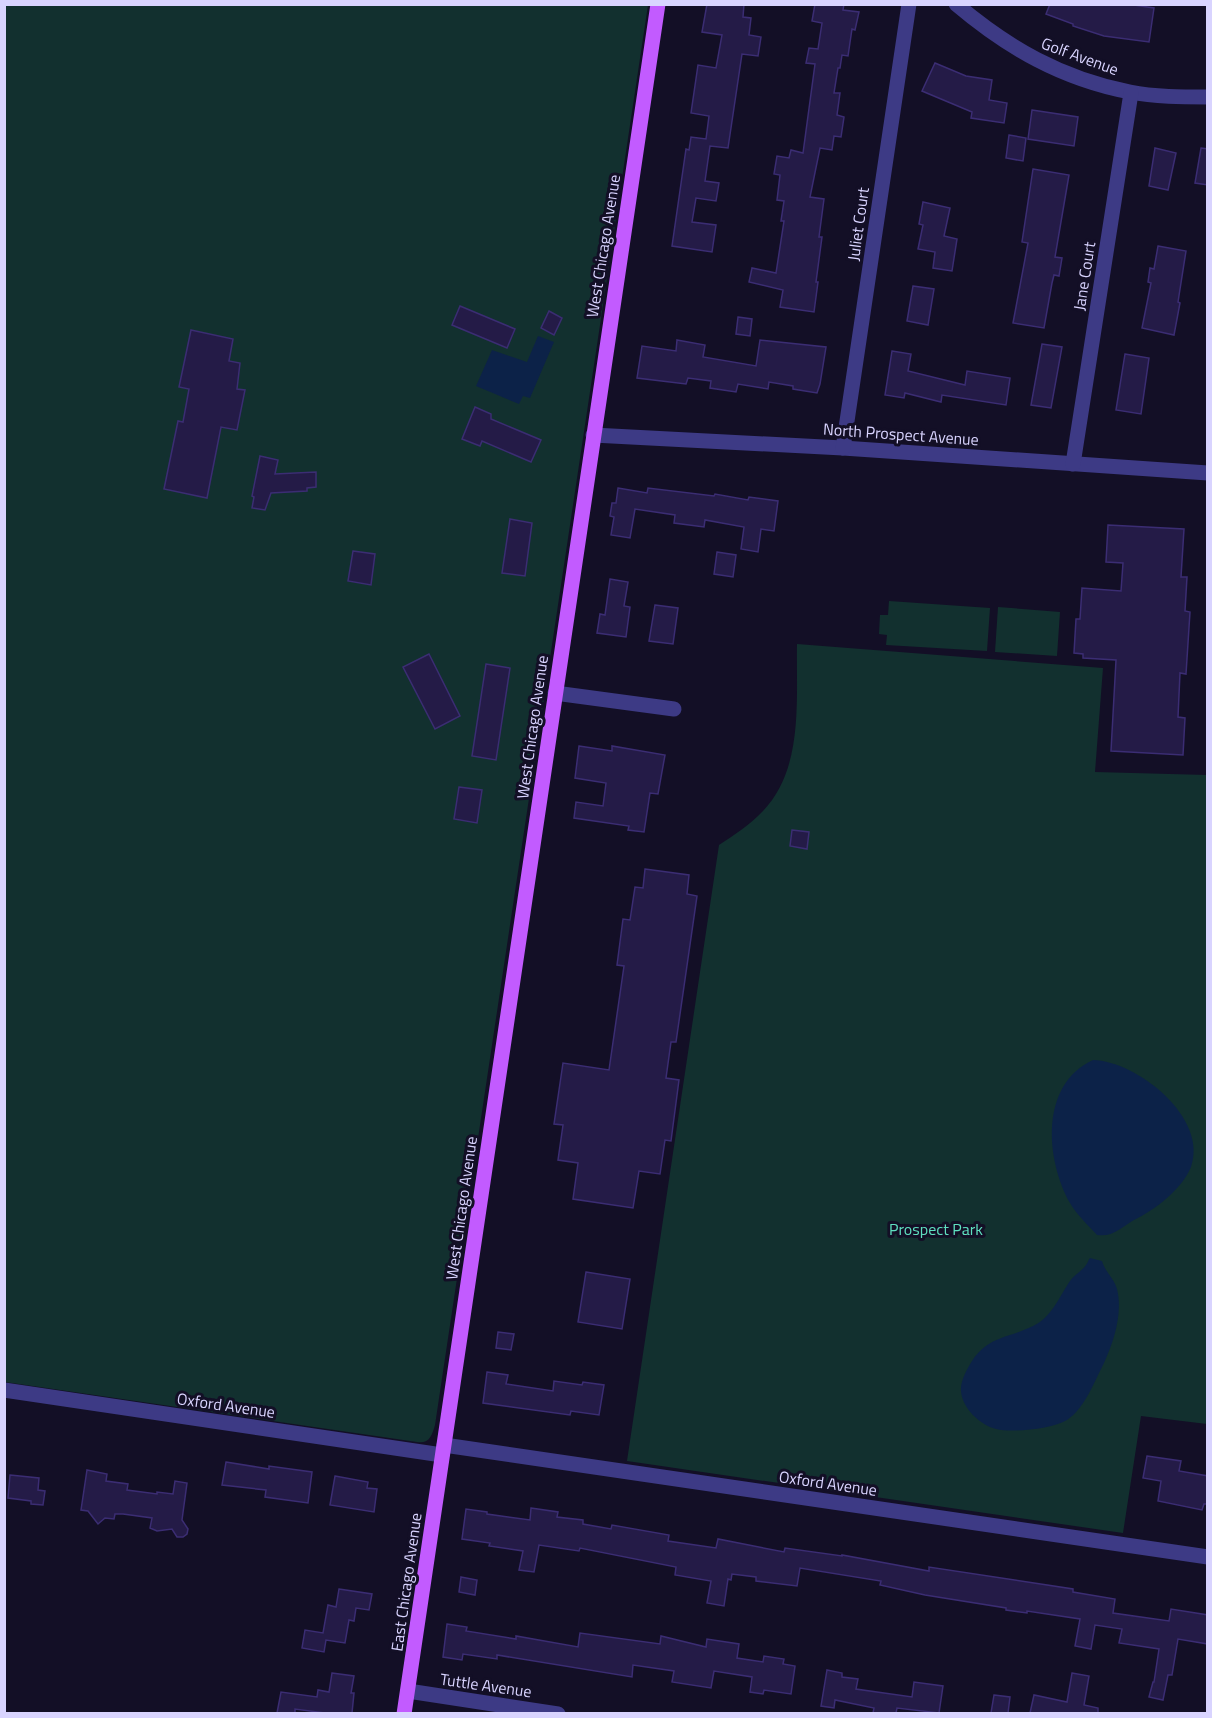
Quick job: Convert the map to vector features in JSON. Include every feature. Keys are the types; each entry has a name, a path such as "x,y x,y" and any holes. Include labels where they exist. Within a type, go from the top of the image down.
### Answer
{"main road":[{"name":"West Chicago Avenue","path":"443,1450 658,4"},
{"name":"East Chicago Avenue","path":"405,1713 443,1450"}],"street":[{"name":"Juliet Court","path":"843,448 909,4"},
{"name":"Golf Avenue","path":"956,4 1004,42 1044,64 1091,82 1131,93 1208,97"},
{"name":"Jane Court","path":"1073,464 1131,93"},
{"name":"North Prospect Avenue","path":"593,435 843,448 1208,473"},
{"path":"555,693 674,709"},
{"name":"Oxford Avenue","path":"4,1390 1208,1557"},
{"name":"Tuttle Avenue","path":"408,1691 558,1713"}],"green space":[{"path":"5,5 648,5 435,1425 431,1436 424,1442 5,1382"},
{"path":"889,601 990,608 987,651 886,645 887,635 879,634 880,615 888,615"},
{"path":"998,607 1060,612 1057,656 995,652"},
{"name":"Prospect Park","path":"797,644 1103,668 1095,772 1207,775 1207,1424 1141,1416 1123,1533 627,1461 719,845 763,811 776,794 785,775 792,754 795,732"}],"water":[{"path":"538,336 554,342 530,398 523,396 519,404 476,386 492,350 527,362"},
{"path":"1093,1060 1111,1063 1148,1081 1180,1112 1189,1130 1194,1148 1191,1167 1175,1191 1150,1211 1108,1235 1097,1235 1070,1203 1062,1186 1052,1145 1052,1125 1063,1087 1076,1072"},
{"path":"1090,1258 1102,1261 1116,1285 1119,1308 1111,1346 1084,1402 1067,1420 1052,1426 1012,1431 996,1429 984,1424 968,1409 962,1397 962,1384 972,1361 992,1342 1040,1322"}],"building":[{"path":"707,4 744,4 743,17 751,18 749,35 761,37 758,56 742,54 728,148 710,146 705,181 719,183 716,201 696,198 692,222 716,225 712,252 672,246 686,149 689,150 691,137 706,139 709,116 691,113 698,65 716,68 722,35 702,32"},
{"path":"815,4 844,4 843,10 859,12 855,30 852,29 848,56 842,55 834,93 840,93 837,115 844,117 841,137 834,136 832,150 820,148 810,197 824,199 814,312 780,307 783,290 749,282 752,268 776,273 784,221 781,221 784,201 777,200 780,175 774,174 777,156 789,158 791,150 803,153 815,64 806,63 809,48 818,49 822,23 812,21"},
{"path":"1050,4 1127,4 1154,8 1149,42 1104,36 1073,26 1073,24 1046,14"},
{"path":"935,63 966,76 992,80 989,100 1007,103 1004,123 971,118 972,112 922,91"},
{"path":"1032,110 1078,117 1074,146 1028,139"},
{"path":"1009,135 1026,138 1023,161 1006,158"},
{"path":"1155,148 1176,153 1168,190 1149,186"},
{"path":"1201,148 1208,149 1208,185 1195,183"},
{"path":"1033,169 1069,175 1055,257 1062,258 1059,276 1054,275 1044,328 1013,323 1028,243 1022,242"},
{"path":"923,202 950,208 944,236 957,239 952,271 933,268 935,252 918,249 923,225 919,224"},
{"path":"1158,246 1186,251 1174,335 1142,328 1151,283 1148,282 1150,268 1154,269"},
{"path":"913,286 934,289 928,325 907,321"},
{"path":"460,306 515,329 507,348 452,325"},
{"path":"549,311 562,318 554,335 541,328"},
{"path":"738,317 752,319 750,336 736,334"},
{"path":"191,330 233,339 229,361 240,363 237,389 245,390 237,430 221,427 207,498 164,489 178,421 183,422 189,389 179,387"},
{"path":"677,340 705,345 703,357 756,366 760,340 826,347 817,393 769,382 768,389 738,384 736,392 710,388 711,381 688,378 686,384 637,378 642,346 676,351"},
{"path":"1042,344 1062,347 1051,408 1031,405"},
{"path":"892,351 911,354 908,371 965,385 967,371 1010,378 1006,405 942,395 941,402 905,393 904,398 885,395"},
{"path":"1125,354 1149,358 1141,414 1116,410"},
{"path":"475,407 491,414 491,419 541,440 531,462 482,441 480,446 462,439"},
{"path":"260,456 278,460 275,474 316,472 316,487 307,488 307,491 271,493 265,510 252,508 254,497 252,496"},
{"path":"618,488 647,493 648,488 714,496 715,494 748,500 749,497 778,501 774,531 761,529 758,552 741,549 744,527 705,520 704,527 674,523 675,515 635,509 630,538 611,535 614,517 610,516 612,503 616,503"},
{"path":"510,519 532,523 525,576 502,573"},
{"path":"1108,525 1184,529 1181,577 1187,577 1185,611 1190,612 1186,674 1180,673 1178,717 1185,718 1183,755 1111,751 1116,660 1083,658 1083,654 1074,653 1076,619 1080,619 1082,588 1121,591 1123,563 1106,562"},
{"path":"353,551 375,554 371,585 348,581"},
{"path":"717,552 736,555 733,577 714,574"},
{"path":"610,579 628,582 624,606 630,607 626,637 597,633 600,614 605,615"},
{"path":"655,605 678,608 673,644 649,641"},
{"path":"429,654 460,716 435,729 403,667"},
{"path":"486,664 510,668 496,760 472,756"},
{"path":"579,746 612,751 612,746 665,755 658,794 650,793 644,832 628,830 629,826 574,818 576,802 603,806 606,783 575,778"},
{"path":"459,787 482,790 477,823 454,819"},
{"path":"792,830 809,832 807,849 790,846"},
{"path":"645,869 689,875 687,894 697,896 676,1042 671,1042 666,1078 679,1080 671,1141 665,1140 660,1174 639,1171 633,1208 573,1199 578,1163 558,1160 563,1125 554,1124 563,1063 609,1070 624,966 617,965 623,919 630,920 635,887 643,888"},
{"path":"586,1272 630,1279 622,1329 578,1322"},
{"path":"498,1332 514,1334 511,1350 496,1348"},
{"path":"487,1372 508,1375 506,1384 553,1391 554,1381 604,1385 599,1415 571,1411 570,1415 483,1403"},
{"path":"1147,1456 1181,1461 1179,1471 1208,1476 1208,1504 1204,1504 1202,1510 1158,1501 1161,1481 1143,1478"},
{"path":"226,1462 269,1469 269,1466 312,1472 308,1503 265,1497 266,1490 222,1485"},
{"path":"87,1470 107,1474 106,1481 128,1484 127,1490 157,1494 157,1492 173,1494 175,1481 187,1483 182,1520 188,1529 187,1534 177,1537 172,1529 157,1531 150,1528 152,1518 123,1514 115,1514 114,1519 105,1518 98,1524 88,1511 81,1510"},
{"path":"10,1475 39,1478 38,1490 45,1491 43,1505 8,1498"},
{"path":"335,1476 368,1482 367,1488 377,1489 374,1512 330,1505"},
{"path":"531,1508 558,1512 557,1517 583,1520 583,1524 611,1529 612,1525 669,1535 668,1541 716,1548 718,1539 784,1552 785,1548 842,1555 929,1571 929,1567 1073,1589 1073,1592 1115,1599 1113,1613 1169,1621 1171,1609 1208,1615 1208,1644 1178,1639 1172,1675 1168,1675 1163,1700 1149,1697 1154,1682 1159,1649 1119,1643 1122,1629 1095,1625 1091,1649 1075,1646 1080,1619 1006,1610 1006,1608 880,1585 881,1581 800,1568 797,1586 756,1581 756,1577 732,1574 731,1580 728,1579 724,1606 707,1603 711,1581 675,1575 676,1567 580,1548 579,1551 539,1545 534,1572 519,1570 523,1551 462,1539 466,1509 530,1520"},
{"path":"461,1577 477,1580 475,1595 459,1592"},
{"path":"339,1589 372,1594 369,1610 356,1608 354,1621 349,1620 345,1643 326,1640 324,1652 302,1648 305,1630 323,1633 328,1605 336,1607"},
{"path":"447,1624 467,1627 466,1631 516,1639 516,1636 578,1647 580,1633 660,1644 661,1636 706,1647 707,1639 739,1644 737,1658 763,1662 764,1656 784,1659 783,1664 795,1666 791,1694 764,1690 763,1694 750,1692 752,1677 714,1671 711,1688 672,1682 674,1671 633,1665 632,1677 497,1655 497,1659 463,1654 462,1660 443,1657"},
{"path":"827,1670 842,1673 842,1677 858,1679 856,1689 912,1697 914,1682 943,1686 939,1713 897,1708 896,1713 873,1713 874,1708 835,1700 834,1708 821,1706"},
{"path":"332,1673 354,1676 351,1693 354,1693 352,1713 325,1713 295,1709 295,1713 277,1713 281,1692 317,1697 318,1690 329,1692"},
{"path":"1072,1673 1089,1676 1084,1705 1098,1708 1098,1713 1030,1713 1034,1695 1067,1702"},
{"path":"994,1695 1010,1697 1008,1713 991,1713"}]}
